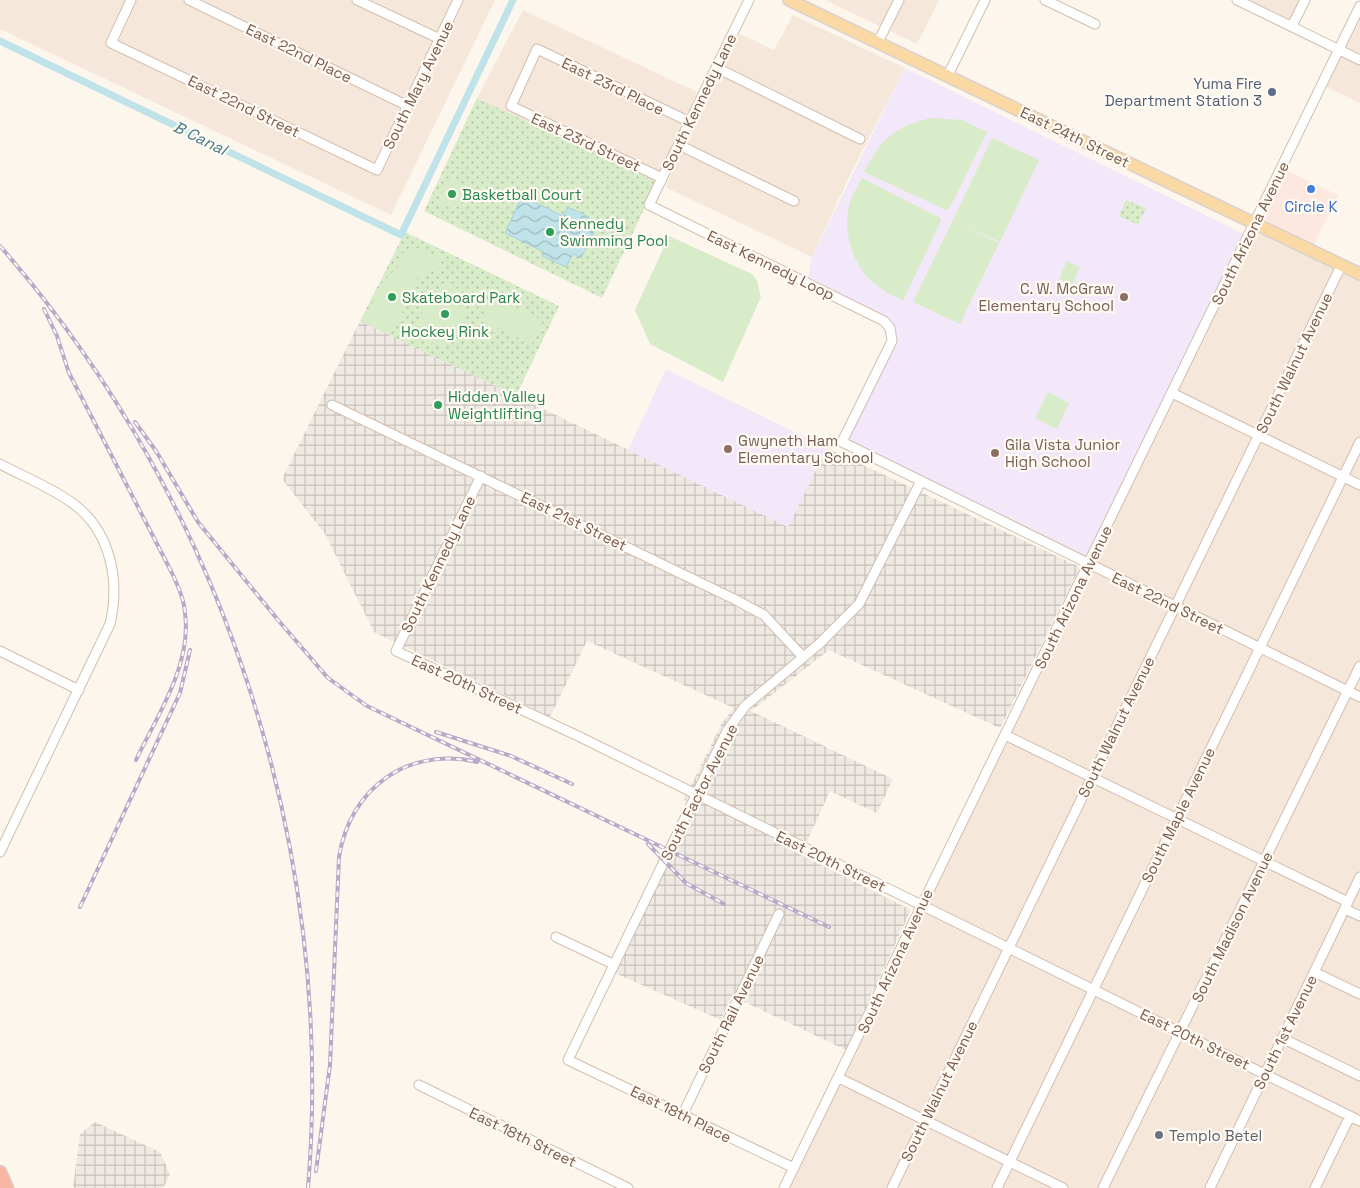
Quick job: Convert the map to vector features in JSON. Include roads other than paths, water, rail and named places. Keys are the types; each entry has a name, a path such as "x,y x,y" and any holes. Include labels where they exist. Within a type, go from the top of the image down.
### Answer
{"highway":[{"path":"0,1172 7,1188"}],"main road":[{"name":"East 24th Street","path":"789,0 1360,274"}],"street":[{"name":"East 22nd Street","path":"131,0 111,43 377,170"},
{"name":"East 22nd Place","path":"189,0 408,106"},
{"path":"357,0 440,39"},
{"name":"South Mary Avenue","path":"377,170 458,0"},
{"name":"South Kennedy Lane","path":"650,205 750,0"},
{"path":"878,42 899,0"},
{"path":"948,76 985,0"},
{"path":"1045,0 1095,24"},
{"path":"1237,0 1360,60"},
{"path":"1292,26 1306,0"},
{"name":"South Arizona Avenue","path":"784,1188 839,1078 921,905 1090,564 1360,6"},
{"name":"East 23rd Street","path":"537,49 511,106 662,178"},
{"name":"East 23rd Place","path":"537,49 690,122"},
{"path":"717,68 860,139"},
{"path":"679,145 794,201"},
{"name":"East Kennedy Loop","path":"650,205 884,321 890,328 892,340 842,442"},
{"name":"South Walnut Avenue","path":"892,1188 1341,266"},
{"path":"1172,393 1360,485"},
{"name":"East 21st Street","path":"332,405 744,604 764,616 803,657"},
{"name":"East 22nd Street","path":"842,442 1360,697"},
{"name":"South Maple Avenue","path":"997,1188 1360,442"},
{"path":"0,464 75,505 95,527 112,564 114,606 110,624 0,852"},
{"name":"South Kennedy Lane","path":"396,651 481,476"},
{"name":"South Factor Avenue","path":"568,1060 727,731 745,706 818,644 859,604 921,481"},
{"path":"0,651 79,690"},
{"name":"East 20th Street","path":"396,651 578,736 696,796 1180,1031 1360,1121"},
{"name":"South Madison Avenue","path":"1103,1188 1360,666"},
{"path":"1005,735 1264,862 1346,906 1360,916"},
{"name":"South 1st Avenue","path":"1210,1188 1360,877"},
{"name":"South Rail Avenue","path":"683,1114 779,914"},
{"path":"556,937 613,964"},
{"path":"1314,972 1360,994"},
{"path":"1282,1038 1360,1076"},
{"name":"East 18th Place","path":"568,1060 794,1168"},
{"path":"839,1078 1063,1188"},
{"name":"East 18th Street","path":"419,1085 628,1188"},
{"path":"1315,1188 1350,1116"}],"water":[{"name":"Kennedy Swimming Pool","path":"522,196 563,216 568,207 589,217 585,227 594,232 581,258 573,254 566,267 542,256 544,252 505,233"}],"waterway":[{"name":"B Canal","path":"0,41 401,235 513,0"}],"railway":[{"path":"0,246 79,346 147,454 203,567 248,686 282,808 303,934 312,1061 308,1188"},
{"path":"44,309 57,336 69,373 172,573 183,603 186,632 178,671 163,708 136,760"},
{"path":"135,422 156,451 198,522 328,678 367,706 829,927"},
{"path":"80,907 180,693 190,650"},
{"path":"436,732 511,756 572,784"},
{"path":"316,1171 330,1065 339,857 345,832 369,792 386,778 406,767 428,760 452,759 477,762"},
{"path":"648,844 686,883 724,904"}],"place":[{"name":"Yuma Fire Department Station 3","path":"1272,92"},
{"name":"Circle K","path":"1311,189"},
{"name":"Basketball Court","path":"452,194"},
{"name":"Kennedy Swimming Pool","path":"550,232"},
{"name":"Skateboard Park","path":"392,297"},
{"name":"C. W. McGraw Elementary School","path":"1124,297"},
{"name":"Hockey Rink","path":"445,314"},
{"name":"Hidden Valley Weightlifting","path":"438,405"},
{"name":"Gwyneth Ham Elementary School","path":"728,449"},
{"name":"Gila Vista Junior High School","path":"995,453"},
{"name":"Templo Betel","path":"1159,1135"}]}
